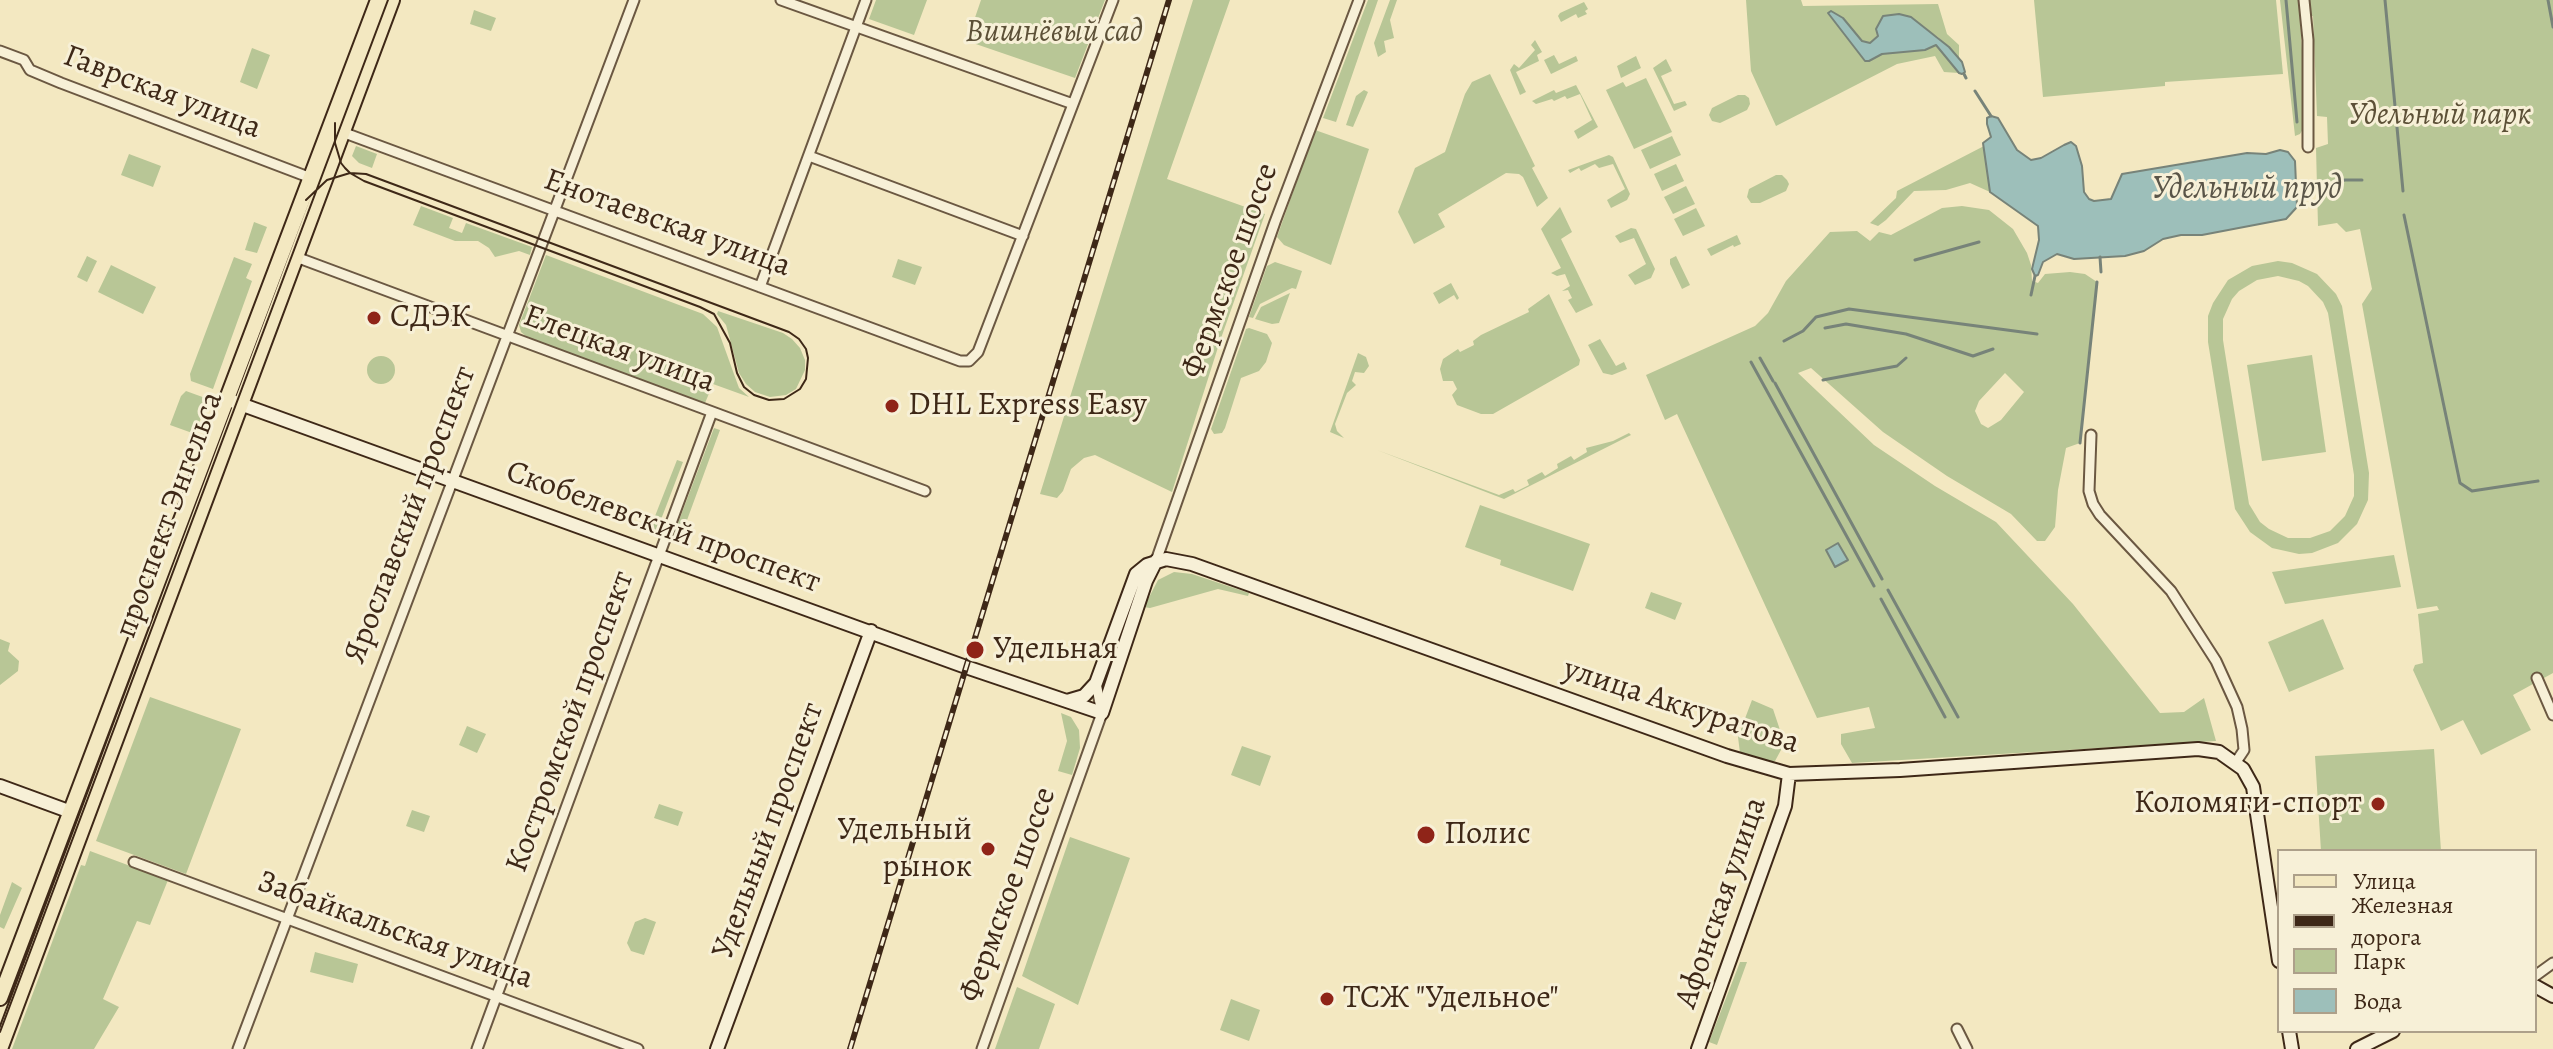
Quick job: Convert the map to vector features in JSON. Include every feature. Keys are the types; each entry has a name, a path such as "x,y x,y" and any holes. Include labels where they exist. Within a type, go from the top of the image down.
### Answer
{"main road":[{"name":"проспект Энгельса","path":"0,1049 86,817 311,178 378,0"},
{"name":"проспект Энгельса","path":"0,998 234,401 296,257 392,0"},
{"path":"71,812 86,817"}],"street":[{"name":"Ярославский проспект","path":"238,1049 634,0"},
{"path":"781,0 1073,104"},
{"path":"760,287 866,0"},
{"path":"809,156 1023,236 1113,0"},
{"name":"Фермское шоссе","path":"982,1049 1275,222 1359,0"},
{"path":"2304,0 2308,40 2308,147"},
{"name":"Гаврская улица","path":"0,51 24,60 30,70 61,83 311,178"},
{"name":"Енотаевская улица","path":"342,132 960,361 973,359 978,352 1023,236"},
{"name":"Елецкая улица","path":"296,257 925,491"},
{"name":"Скобелевский проспект","path":"234,401 1102,713"},
{"name":"Костромской проспект","path":"477,1049 712,412"},
{"path":"2091,435 2089,491 2093,504 2171,591 2216,661 2237,707 2242,729 2244,750 2236,762"},
{"name":"улица Аккуратова","path":"1156,561 1166,559 1192,564 1727,756 1789,774 1900,770 2198,749 2219,752 2236,762 2249,777 2256,796 2277,947"},
{"name":"Фермское шоссе","path":"1096,683 1136,574 1156,561"},
{"name":"Удельный проспект","path":"717,1049 871,631"},
{"path":"2537,678 2553,715"},
{"path":"1067,701 1084,696 1096,683"},
{"path":"1096,683 1102,713"},
{"name":"Афонская улица","path":"1698,1049 1785,806 1789,774"},
{"path":"0,786 71,812"},
{"name":"Забайкальская улица","path":"134,862 638,1049"},
{"path":"1957,1029 1967,1049"},
{"path":"2357,1049 2389,1033"}],"green space":[{"path":"876,0 927,0 914,35 869,19"},
{"name":"Вишнёвый сад","path":"981,0 1105,0 1075,78 967,41"},
{"path":"1193,0 1230,0 1167,179 1265,214 1172,492 1095,455 1084,458 1071,469 1057,498 1040,494"},
{"path":"1368,0 1378,0 1336,122 1323,118"},
{"path":"1390,0 1397,0 1390,20 1394,38 1384,41 1386,52 1378,57 1374,43"},
{"path":"1746,0 1801,0 1803,6 1938,4 1947,34 1959,45 1959,59 1938,37 1924,28 1878,35 1870,43 1862,41 1843,18 1828,13 1865,61 1882,54 1925,50 1936,44 1959,73 1944,72 1935,56 1897,64 1776,126 1751,71"},
{"path":"2034,0 2276,0 2283,74 2165,82 2165,86 2043,97"},
{"name":"Удельный парк","path":"2280,0 2553,0 2553,673 2513,695 2531,730 2481,755 2463,720 2441,731 2413,670 2415,665 2423,663 2418,614 2439,610 2437,606 2417,609 2362,304 2372,289 2360,229 2346,232 2337,223 2318,226 2316,148 2328,144 2327,117 2317,116 2313,16 2300,17 2305,101 2303,129 2295,136"},
{"path":"1584,2 1587,14 1578,18 1576,14 1561,22 1560,13"},
{"path":"474,10 496,18 491,31 470,24"},
{"path":"1535,40 1542,52 1537,55 1539,61 1516,72 1526,92 1520,95 1510,70 1514,64 1519,68 1535,50 1531,45"},
{"path":"252,48 270,55 257,89 240,82"},
{"path":"1554,55 1559,64 1576,56 1578,61 1551,74 1544,60"},
{"path":"1636,56 1641,68 1621,78 1617,66"},
{"path":"1666,59 1672,71 1661,76 1674,104 1685,101 1687,105 1674,111 1653,68"},
{"path":"1490,74 1548,198 1537,207 1523,177 1506,173 1438,214 1445,227 1414,244 1398,212 1415,168 1445,152 1465,94 1472,82"},
{"path":"1646,78 1672,132 1634,149 1606,90 1623,82 1626,87"},
{"path":"1576,85 1598,127 1578,139 1574,131 1592,120 1580,94 1536,104 1532,101 1554,90 1556,93"},
{"path":"1364,90 1368,92 1353,127 1346,125 1356,96"},
{"path":"1738,95 1749,98 1747,110 1720,123 1712,121 1709,115 1712,108"},
{"path":"1315,130 1369,149 1331,265 1284,245 1277,237"},
{"path":"1672,136 1681,155 1650,169 1641,150"},
{"path":"356,146 377,154 372,168 359,163 352,156"},
{"path":"1984,146 1990,192 1970,183 1946,190 1914,191 1878,226 1870,223 1896,198 1897,191"},
{"path":"129,154 161,166 153,187 121,175"},
{"path":"1609,155 1613,157 1630,194 1627,200 1611,208 1607,200 1625,189 1613,164 1599,168 1595,164 1570,173 1568,170"},
{"path":"1676,164 1684,181 1662,191 1654,174"},
{"path":"1782,175 1787,180 1786,191 1760,203 1751,203 1747,197 1749,189"},
{"path":"1686,186 1695,204 1673,214 1664,197"},
{"path":"421,206 453,218 449,228 462,233 466,223 532,247 530,255 519,251 495,257 489,248 478,241 455,241 413,225"},
{"path":"1962,206 1989,210 2013,229 2027,253 2032,281 2038,283 2045,274 2070,272 2085,274 2097,282 2080,443 2066,448 2055,527 2045,541 2037,541 2011,514 1947,476 1883,432 1811,368 1798,373 1874,445 1996,522 2073,604 2160,713 2184,712 2204,698 2216,741 1852,763 1841,744 1841,734 1875,728 1869,707 1817,718 1677,414 1665,420 1646,375 1755,326 1768,313 1786,281 1830,232 1857,231 1870,241 1879,232 1891,235 1942,208","holes":["2005,373 2024,392 2001,420 1988,428 1981,424 1975,411 1979,401"]},
{"path":"1560,207 1572,232 1561,239 1593,305 1576,313 1568,300 1572,298 1568,290 1562,291 1570,286 1565,274 1557,276 1551,273 1561,268 1541,229"},
{"path":"1696,208 1705,226 1683,236 1674,219"},
{"path":"254,222 267,227 257,253 245,250"},
{"path":"1631,228 1636,229 1655,269 1651,278 1635,285 1628,275 1646,264 1634,238 1620,243 1615,236"},
{"path":"1737,235 1741,244 1711,256 1707,249"},
{"path":"546,255 703,314 717,327 739,388 749,397 713,384 705,403 527,337 519,325"},
{"path":"87,256 97,261 87,282 77,277"},
{"path":"1676,256 1690,285 1682,289 1670,264 1670,259"},
{"path":"234,257 252,264 246,278 252,281 213,389 191,381 190,374"},
{"path":"898,259 922,267 915,285 892,277"},
{"path":"2278,261 2292,263 2317,274 2336,294 2342,306 2369,473 2368,500 2357,524 2338,543 2312,553 2299,554 2272,548 2250,532 2235,509 2208,342 2208,316 2228,280 2252,266","holes":["2278,276 2299,281 2323,302 2328,313 2354,475 2354,496 2345,516 2330,531 2310,538 2288,538 2269,529 2260,522 2249,504 2223,340 2223,319 2239,291 2257,280"]},
{"path":"1275,262 1302,271 1296,289 1292,288 1260,304 1253,318 1249,317 1267,266"},
{"path":"111,265 156,287 143,314 98,292"},
{"path":"1451,283 1459,298 1457,300 1454,295 1439,304 1433,293"},
{"path":"1290,293 1279,323 1255,319 1261,307"},
{"path":"1549,294 1580,360 1579,365 1493,414 1481,414 1457,405 1452,395 1457,389 1453,381 1443,381 1440,369 1443,359 1458,349 1460,352 1474,345 1473,341 1481,335 1529,312 1528,309"},
{"path":"718,311 783,333 792,339 805,360 805,370 796,389 786,395 770,397 755,392 746,384 739,373 726,325"},
{"path":"1246,329 1267,334 1272,343 1266,362 1259,371 1241,378 1225,428 1222,433 1214,434 1211,429"},
{"path":"1600,339 1616,366 1624,362 1627,369 1612,375 1603,373 1588,345"},
{"path":"1358,353 1366,357 1369,366 1364,373 1355,372 1352,381 1356,385 1347,393 1335,424 1344,438 1330,432"},
{"path":"2312,355 2326,452 2262,461 2247,365"},
{"path":"381,356 391,360 395,370 391,380 381,384 371,380 367,370 371,360"},
{"path":"186,391 208,399 195,434 170,425"},
{"path":"714,428 720,430 679,542 672,539"},
{"path":"1629,433 1631,435 1504,499 1377,450 1499,495 1529,485 1527,480 1542,472 1545,476 1571,456 1574,460 1587,452 1586,448"},
{"path":"677,460 683,462 657,530 652,535 648,534"},
{"path":"1480,505 1590,544 1573,591 1500,565 1501,560 1465,547"},
{"path":"2394,555 2401,587 2285,604 2272,572"},
{"path":"1174,572 1192,574 1249,593 1248,596 1218,589 1144,607 1158,580"},
{"path":"1651,592 1682,603 1675,620 1645,608"},
{"path":"2323,619 2344,669 2289,692 2268,642"},
{"path":"0,639 10,643 8,651 19,661 18,671 0,685"},
{"path":"150,697 241,729 186,874 96,841"},
{"path":"1752,700 1773,709 1780,730 1781,750 1775,761 1740,753 1738,737"},
{"path":"1061,713 1071,717 1079,730 1080,748 1072,775 1058,771 1067,741"},
{"path":"467,726 486,734 477,753 459,745"},
{"path":"1242,746 1271,756 1260,786 1231,775"},
{"name":"Коломяги-спорт","path":"2434,749 2441,849 2321,849 2315,756"},
{"path":"659,804 683,812 678,826 654,818"},
{"path":"412,810 430,816 424,832 406,826"},
{"path":"1070,837 1130,858 1078,1005 1022,976"},
{"path":"90,851 168,880 150,925 137,921 103,999 119,1007 94,1049 12,1049 81,865 85,866"},
{"path":"12,882 22,888 4,929 0,927 0,915"},
{"path":"645,918 656,922 644,955 631,951 627,943 635,922"},
{"path":"315,952 358,964 353,983 310,972"},
{"path":"1740,962 1747,962 1717,1045 1709,1042"},
{"path":"1017,987 1055,1004 1039,1049 995,1049"},
{"path":"1231,999 1260,1010 1249,1041 1220,1030"}],"water":[{"path":"1831,11 1843,18 1862,41 1870,43 1878,36 1876,29 1883,16 1899,14 1911,17 1949,47 1962,62 1965,72 1959,73 1936,45 1925,50 1882,54 1865,61 1828,13"},
{"name":"Удельный пруд","path":"1987,118 1998,118 2017,150 2031,160 2071,142 2076,146 2082,166 2084,192 2094,201 2111,199 2122,174 2280,150 2288,152 2295,161 2297,207 2286,219 2163,239 2144,251 2125,256 2074,259 2057,254 2043,262 2035,276 2032,269 2039,240 2038,226 1990,192 1983,143 1991,137"},
{"path":"1838,543 1848,560 1835,567 1826,550"}],"waterway":[{"path":"2286,0 2297,122"},
{"path":"2385,0 2403,191"},
{"path":"2548,0 2553,27"},
{"path":"1964,74 1966,78"},
{"path":"1975,91 1991,116"},
{"path":"2320,187 2345,180 2362,180"},
{"path":"2404,215 2460,483 2472,491 2538,481"},
{"path":"1915,260 1979,242"},
{"path":"2100,257 2101,272"},
{"path":"2031,295 2035,276"},
{"path":"2080,443 2097,282"},
{"path":"1784,341 1803,331 1816,317 1849,309 2037,334"},
{"path":"1825,328 1846,324 1906,334 1973,356 1993,349"},
{"path":"1760,358 1773,381"},
{"path":"1823,380 1897,366 1906,358"},
{"path":"1751,362 1874,586"},
{"path":"1775,383 1882,579"},
{"path":"1888,590 1958,717"},
{"path":"1881,599 1945,717"}],"tram line":[{"path":"0,1032 388,0"},
{"path":"306,200 327,180 350,173 366,174 789,332 806,349 806,379 800,389 784,399 769,400 754,395 744,387 737,373 730,343 714,314 364,181 350,173 341,163 335,143 335,123"}],"railway":[{"path":"850,1049 1169,0"}],"place":[{"name":"СДЭК","path":"374,318"},
{"name":"DHL Express Easy","path":"892,406"},
{"name":"Удельная","path":"975,650"},
{"name":"Коломяги-спорт","path":"2378,804"},
{"name":"Полис","path":"1426,835"},
{"name":"Удельный рынок","path":"988,849"},
{"name":"ТСЖ \"Удельное\"","path":"1327,999"}]}
